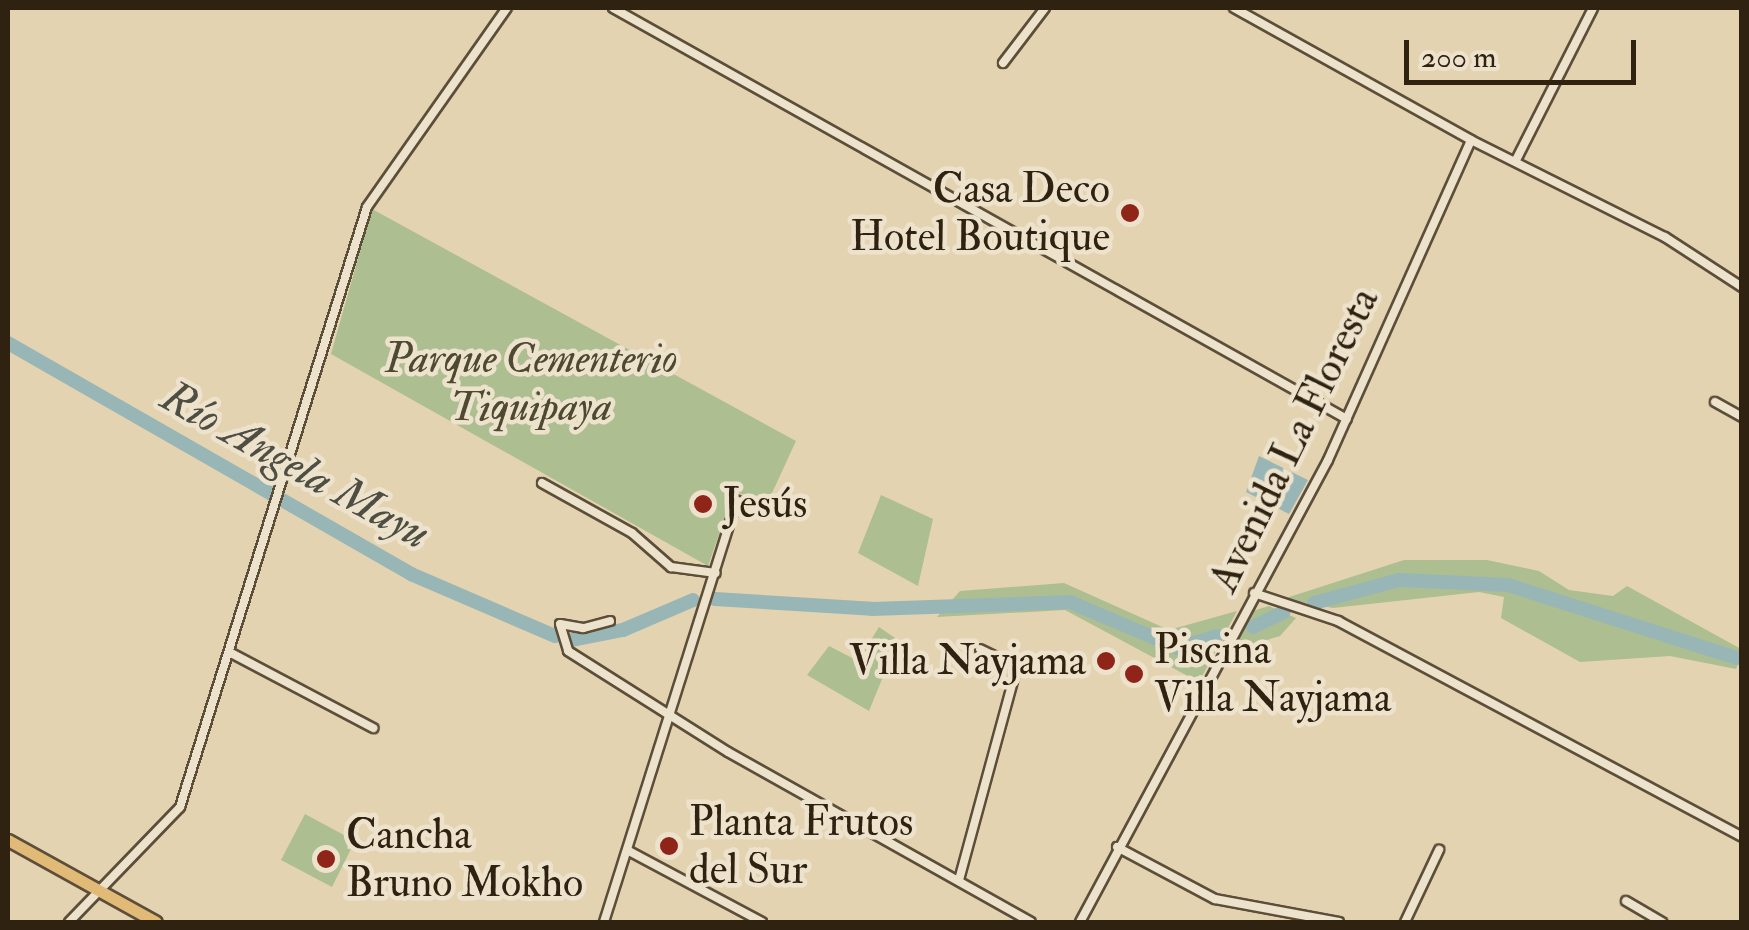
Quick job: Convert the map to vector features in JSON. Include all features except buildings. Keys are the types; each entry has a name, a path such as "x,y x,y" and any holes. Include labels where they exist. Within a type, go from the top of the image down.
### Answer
{"main road":[{"path":"8,840 156,922"}],"street":[{"path":"70,922 180,808 367,207 508,8"},
{"path":"613,8 1347,419"},
{"path":"1004,63 1045,8"},
{"path":"1234,8 1471,140 1664,237 1742,287"},
{"path":"1516,160 1592,8"},
{"name":"Avenida La Floresta","path":"1080,922 1347,419 1471,140"},
{"path":"1715,402 1742,417"},
{"path":"542,483 632,533 671,567 716,573"},
{"path":"604,922 737,500"},
{"path":"1254,593 1338,621 1742,837"},
{"path":"610,621 583,628 560,624 568,651 668,714 1031,922"},
{"path":"959,880 1017,667 980,648"},
{"path":"231,653 373,728"},
{"path":"1117,846 1215,899 1339,922"},
{"path":"627,850 762,922"},
{"path":"1405,922 1440,850"},
{"path":"1626,901 1662,922"}],"green space":[{"name":"Parque Cementerio Tiquipaya","path":"372,209 796,441 767,504 734,491 708,566 331,354"},
{"path":"881,495 933,519 918,586 858,553"},
{"path":"1404,560 1487,560 1539,571 1569,590 1613,596 1627,586 1741,649 1741,657 1736,669 1670,656 1580,662 1501,618 1504,597 1479,592 1333,608 1283,599"},
{"path":"1064,583 1169,630 1237,611 1199,682 1065,610 937,617 960,591"},
{"path":"1269,606 1296,618 1280,636 1230,651 1249,612"},
{"path":"879,627 898,640 869,711 807,675 829,646 858,661"},
{"path":"305,814 355,841 332,887 281,860"}],"water":[{"path":"1259,456 1308,480 1289,514 1246,492"}],"waterway":[{"name":"Río Angela Mayu","path":"8,343 411,574 555,636"},
{"name":"Río Angela Mayu","path":"1314,603 1399,580 1508,585 1737,658"},
{"name":"Río Angela Mayu","path":"715,599 872,609 1070,602 1178,648 1217,636"},
{"name":"Río Angela Mayu","path":"572,640 623,630 693,600"},
{"name":"Río Angela Mayu","path":"1253,627 1284,612"}],"place":[{"name":"Casa Deco Hotel Boutique","path":"1130,213"},
{"name":"Jesús","path":"703,504"},
{"name":"Villa Nayjama","path":"1106,661"},
{"name":"Piscina Villa Nayjama","path":"1134,674"},
{"name":"Planta Frutos del Sur","path":"669,846"},
{"name":"Cancha Bruno Mokho","path":"326,859"}]}
